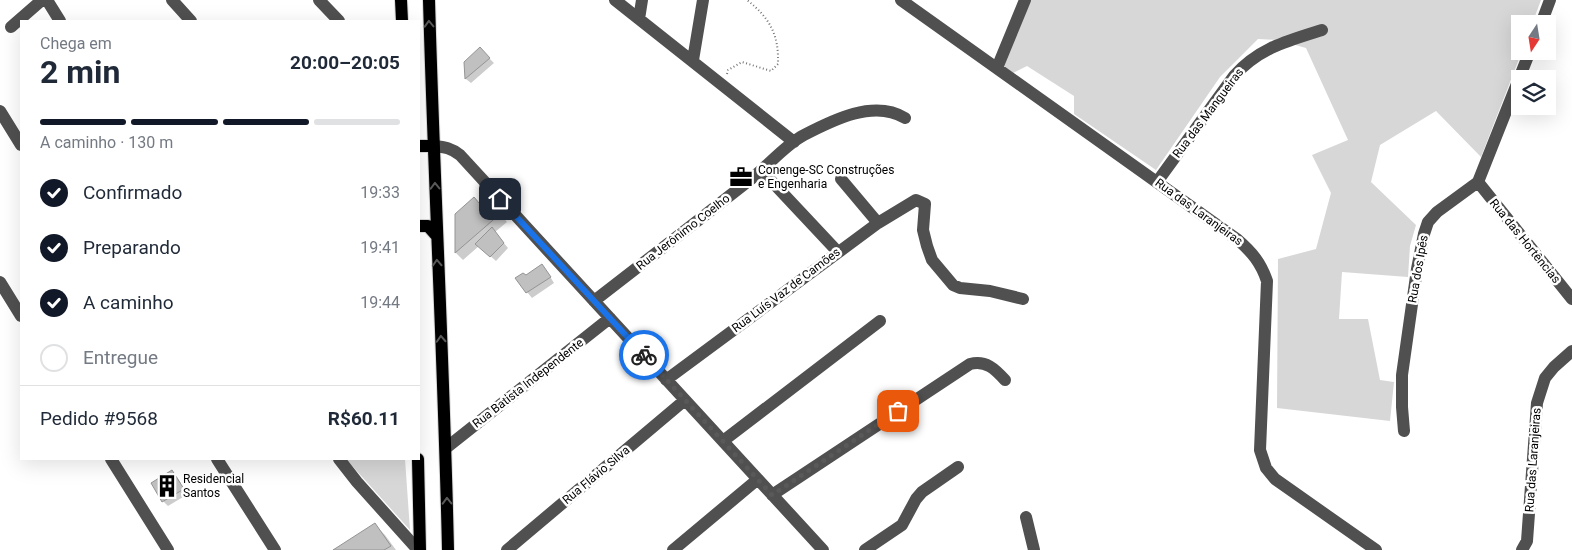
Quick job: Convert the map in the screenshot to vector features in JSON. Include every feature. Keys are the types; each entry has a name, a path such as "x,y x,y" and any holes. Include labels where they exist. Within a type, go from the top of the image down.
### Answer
{"main road":[{"path":"401,0 402,20"},
{"path":"429,0 436,235 446,448 448,550"},
{"path":"420,146 434,146"},
{"path":"420,226 428,226 436,235"},
{"path":"418,460 419,550"}],"street":[{"path":"11,27 42,0"},
{"path":"47,0 59,20"},
{"path":"172,0 190,20"},
{"path":"320,0 338,20"},
{"path":"616,0 794,142"},
{"path":"640,19 642,0"},
{"path":"693,60 703,0"},
{"name":"Rua das Laranjeiras","path":"901,0 1251,251 1262,266 1268,281 1260,450 1266,468 1275,479 1376,550"},
{"path":"997,68 1025,0"},
{"path":"1544,15 1550,0"},
{"name":"Rua das Mangueiras","path":"1157,182 1244,64 1280,43 1322,30"},
{"path":"1478,182 1526,60"},
{"name":"Rua Jerônimo Coelho","path":"594,301 762,170 794,142 840,120 870,110 888,111 905,118"},
{"path":"0,112 20,143"},
{"path":"434,146 445,147 460,155 823,550"},
{"path":"762,170 838,252"},
{"path":"841,179 878,223"},
{"name":"Rua das Hortências","path":"1478,182 1572,299"},
{"name":"Rua dos Ipês","path":"1404,431 1402,375 1424,234 1428,222 1437,212 1478,182"},
{"name":"Rua Luís Vaz de Camões","path":"666,380 878,223 916,200 925,204 923,230 932,260 953,285 960,288 990,291 1023,299"},
{"path":"0,282 20,314"},
{"name":"Rua Batista Independente","path":"446,448 610,318"},
{"path":"722,441 880,321"},
{"name":"Rua das Laranjeiras","path":"1527,547 1537,403 1546,378 1554,367 1572,351"},
{"path":"772,495 970,364 988,365 995,369 1005,380"},
{"name":"Rua Flávio Silva","path":"507,550 685,400"},
{"path":"112,460 168,550"},
{"path":"218,460 275,550"},
{"path":"340,460 357,482 419,550"},
{"path":"865,550 902,525 916,499 922,492 958,467"},
{"path":"673,550 758,478"},
{"path":"1026,517 1034,550"}],"path":[{"path":"722,83 728,70 742,62 771,70 778,64 779,48 767,18 748,0"}],"shaded area":[{"path":"1031,0 1541,0 1535,15 1511,15 1511,60 1519,60 1515,70 1511,70 1511,79 1481,157 1436,111 1380,145 1371,182 1416,225 1410,246 1408,277 1342,272 1339,319 1368,319 1380,380 1394,382 1390,421 1277,408 1278,259 1316,249 1331,193 1312,155 1348,140 1306,48 1278,40 1258,39 1220,77 1156,170 1074,114 1074,96 1027,66 1013,73 1002,65"},
{"path":"347,460 405,460 410,530"}],"building":[{"path":"480,47 490,58 465,79 464,62"},
{"path":"474,197 485,210 491,204 500,214 455,253 455,214"},
{"path":"492,227 504,243 490,257 475,244"},
{"path":"542,264 551,277 526,293 515,278 523,273 526,275"},
{"name":"Residencial Santos","path":"172,470 184,489 162,502 151,483"},
{"path":"375,523 391,546 384,550 333,550"}],"way so far":[{"path":"644,355 772,495 898,411"}],"place":[{"name":"Conenge-SC Construções e Engenharia","path":"741,177"},
{"name":"Residencial Santos","path":"167,486"}],"route":[{"path":"500,199 644,355"}]}
